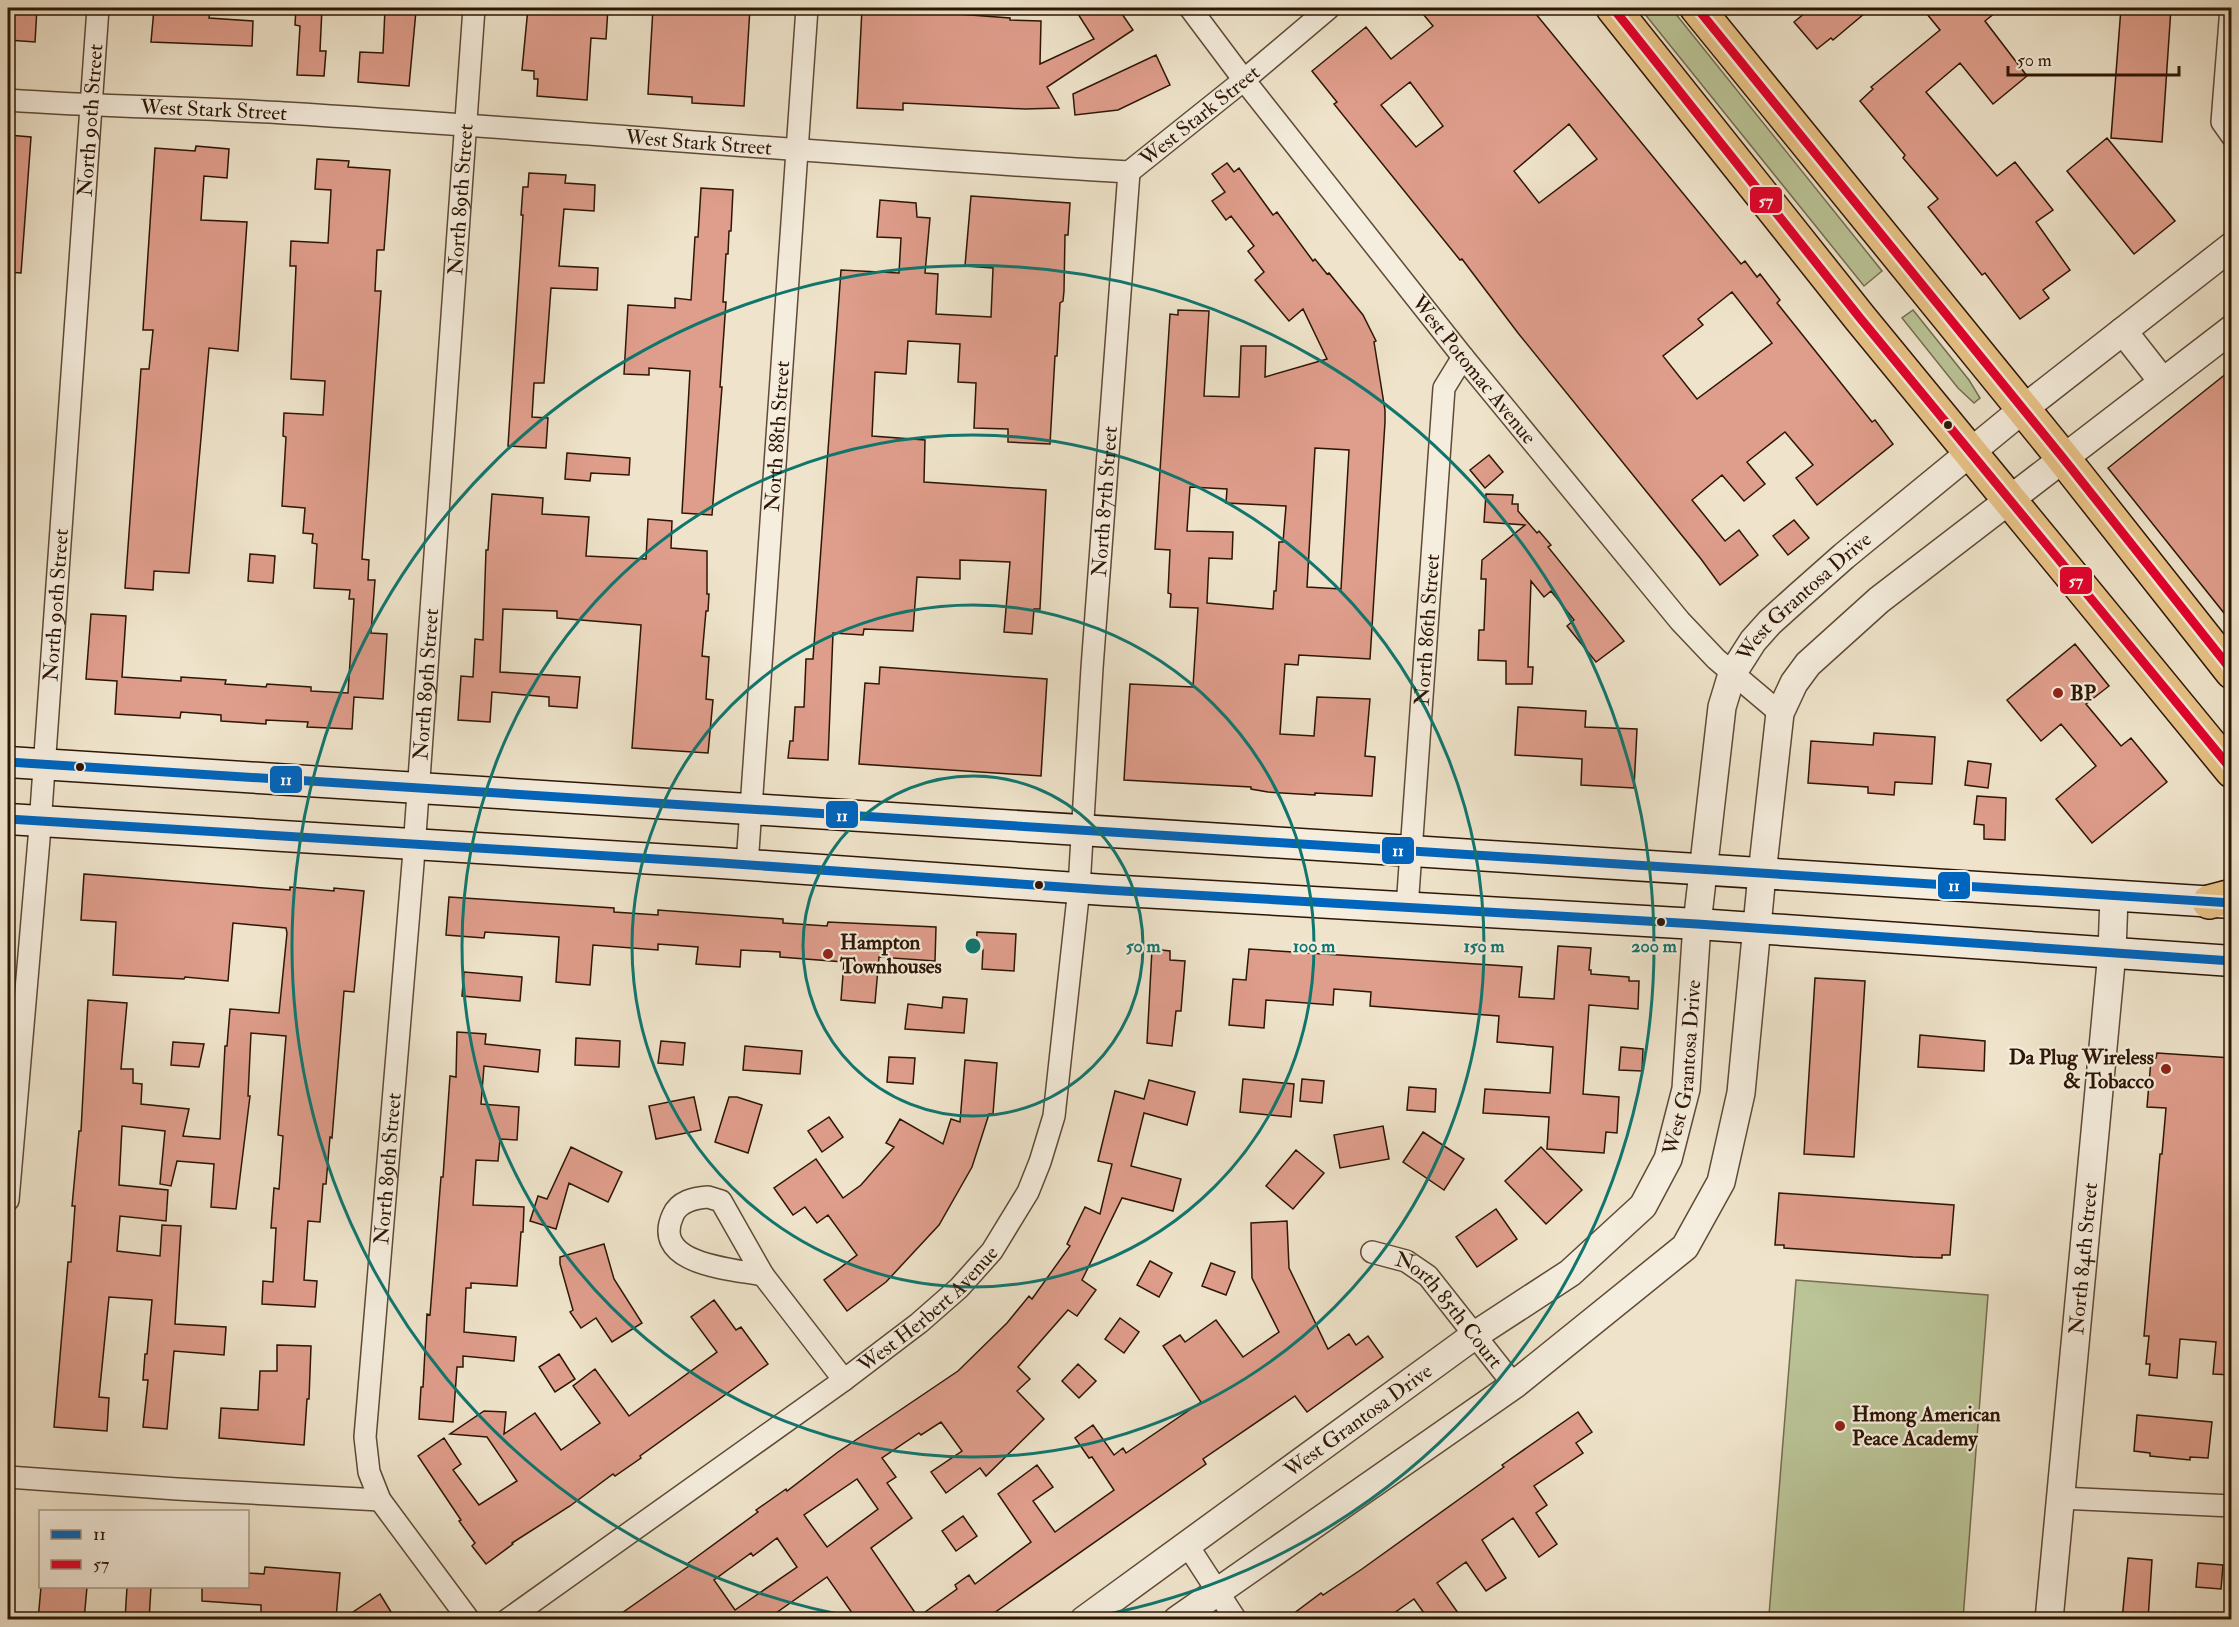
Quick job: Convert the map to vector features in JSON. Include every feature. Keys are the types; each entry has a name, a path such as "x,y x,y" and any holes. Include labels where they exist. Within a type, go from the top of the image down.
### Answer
{"main road":[{"path":"1612,8 1860,318 2232,771"},
{"path":"1696,8 2063,458 2232,672"},
{"path":"8,762 1410,850 2114,897 2224,900"},
{"path":"8,819 1079,888 1696,924 2232,961"}],"street":[{"name":"North 90th Street","path":"8,1200 40,822 98,8"},
{"name":"North 89th Street","path":"469,1620 380,1500 369,1472 365,1437 414,844 474,8"},
{"name":"North 88th Street","path":"747,865 807,8"},
{"name":"West Potomac Avenue","path":"1190,8 1244,80 1463,357 1680,621 1732,674 1780,713"},
{"name":"West Stark Street","path":"8,100 92,106 282,113 1130,172 1329,8"},
{"path":"2231,8 2222,122 2232,136"},
{"name":"North 87th Street","path":"1083,831 1092,669 1130,172"},
{"name":"West Grantosa Drive","path":"1084,1620 1475,1335 1570,1273 1643,1206 1668,1159 1686,1089 1696,924 1722,707 1732,674 1753,641 1770,621 1844,556 2022,410 2232,246"},
{"path":"1178,1620 1514,1385 1685,1247 1721,1182 1741,1093 1780,713 1794,683 1808,664 1879,600 2232,328"},
{"path":"2123,331 2163,382"},
{"name":"North 86th Street","path":"1407,908 1444,388 1463,357"},
{"name":"West Herbert Avenue","path":"507,1620 844,1380 919,1323 959,1288 992,1251 1028,1192 1054,1116 1083,831"},
{"name":"North 84th Street","path":"2049,1620 2112,952 2114,897"},
{"path":"763,1275 702,1263 684,1256 672,1245 668,1233 672,1215 680,1205 692,1198 708,1197 721,1201 763,1275 844,1380"},
{"name":"North 85th Court","path":"1371,1252 1406,1261 1428,1276 1514,1385"},
{"path":"8,1477 380,1500"},
{"path":"2060,1498 2232,1506"},
{"path":"1188,1546 1236,1620"}],"green space":[{"path":"1640,8 1671,8 1882,271 1864,286"},
{"path":"1913,310 1969,380 1980,398 1974,403 1958,388 1902,318"},
{"path":"1796,1280 1988,1295 1963,1619 1831,1620 1769,1615"}],"building":[{"path":"8,8 37,8 35,42 8,40"},
{"path":"296,8 322,8 320,51 326,51 324,76 297,75 300,26 295,25"},
{"path":"528,8 608,8 606,39 591,38 587,100 537,96 538,79 534,79 534,71 522,70"},
{"path":"653,8 750,8 744,106 692,103 692,97 648,94"},
{"path":"862,8 959,8 958,14 1041,21 1040,64 1094,39 1078,14 1088,8 1118,8 1133,30 1047,87 1059,108 1025,109 903,103 903,110 857,108"},
{"path":"1418,8 1531,8 1741,264 1745,261 1757,277 1760,274 1780,300 1777,303 1872,422 1875,420 1893,444 1817,505 1796,478 1813,465 1785,432 1747,462 1765,484 1744,501 1722,475 1692,500 1725,541 1739,530 1758,555 1720,585 1518,333 1462,259 1460,260 1334,104 1337,102 1312,71 1366,27 1391,59 1433,26","holes":["1410,82 1443,126 1416,147 1381,105","1569,124 1597,159 1539,203 1514,171","1732,292 1772,343 1697,399 1663,356 1703,325 1698,319"]},
{"path":"1811,8 1871,8 1833,40 1831,38 1817,49 1794,22"},
{"path":"1922,8 2001,8 1985,21 2027,76 1993,104 1960,63 1926,92 1997,176 2015,162 2053,210 2036,222 2070,270 2043,290 2049,298 2020,319 1985,273 1982,275 1928,207 1938,199 1903,158 1905,155 1860,101 1873,89 1871,87 1940,30"},
{"path":"2121,8 2171,8 2162,142 2111,138"},
{"path":"154,9 210,12 209,18 253,21 252,46 151,42"},
{"path":"385,9 416,11 409,86 358,82 360,52 383,53"},
{"path":"1156,55 1170,85 1118,110 1075,115 1073,94"},
{"path":"8,135 31,137 21,273 8,272"},
{"path":"2107,138 2175,221 2134,254 2067,171"},
{"path":"196,146 229,149 227,178 204,176 201,220 247,222 238,351 209,348 189,573 154,571 153,590 125,588 141,369 149,369 153,330 143,330 155,148 195,151"},
{"path":"317,159 349,161 348,167 390,170 384,250 377,250 375,291 381,291 362,559 369,560 368,580 375,580 371,633 387,634 383,699 354,697 352,729 307,727 308,722 266,720 266,724 221,721 221,715 181,712 180,718 115,714 117,681 86,679 91,614 126,616 122,677 181,681 181,677 226,680 225,684 311,687 311,691 348,693 354,599 349,599 350,590 314,588 317,544 312,543 313,534 303,533 305,508 282,506 286,437 283,436 284,413 323,415 325,381 291,379 296,266 290,266 291,241 328,243 331,190 315,189"},
{"path":"1227,163 1234,172 1239,168 1273,215 1277,212 1313,261 1315,259 1327,274 1329,273 1363,315 1376,341 1374,342 1385,422 1370,659 1299,655 1298,665 1285,664 1280,734 1314,736 1317,697 1370,699 1365,756 1375,757 1372,796 1268,792 1251,789 1251,787 1124,780 1130,684 1193,687 1198,608 1170,607 1171,594 1168,593 1170,550 1155,549 1170,314 1178,315 1178,310 1209,311 1204,396 1239,397 1241,346 1266,346 1265,377 1327,359 1303,309 1289,321 1255,280 1264,272 1248,251 1254,246 1231,216 1226,220 1212,201 1225,192 1212,174","holes":["1315,448 1349,450 1341,589 1307,587","1190,487 1227,489 1226,503 1286,506 1283,542 1279,542 1273,609 1207,603 1209,558 1232,559 1233,532 1187,531"]},
{"path":"529,173 566,175 565,183 595,185 594,211 564,209 559,266 598,268 597,290 551,288 544,383 534,383 532,417 548,418 546,448 508,446 523,187 528,187"},
{"path":"701,188 733,190 731,231 729,231 728,254 726,254 723,302 726,302 720,387 722,387 712,515 682,513 690,371 649,368 649,375 624,374 628,305 675,308 675,298 691,300"},
{"path":"971,196 1070,203 1068,235 1065,235 1064,291 1063,301 1060,303 1057,356 1055,356 1050,444 1008,442 1008,429 974,428 976,383 958,382 960,344 908,341 906,374 875,372 872,436 925,440 924,482 1046,490 1040,609 1034,609 1032,634 1004,632 1010,562 960,560 960,579 917,577 913,631 864,629 863,635 833,633 828,760 788,758 790,741 793,741 795,707 804,707 806,659 813,659 841,270 899,273 901,238 877,237 880,200 916,203 917,217 930,218 925,273 938,274 936,314 991,317 993,268 965,266"},
{"path":"2232,369 2232,623 2108,468"},
{"path":"567,453 630,458 629,475 591,473 590,481 565,479"},
{"path":"1489,455 1503,472 1485,488 1470,470"},
{"path":"492,494 543,498 542,514 589,517 586,556 646,559 648,519 672,521 671,548 707,551 707,594 709,594 702,656 709,657 706,699 713,700 708,753 632,748 641,625 557,618 557,611 503,609 500,672 580,677 577,708 549,706 549,697 492,692 490,722 458,720 461,676 473,677 475,639 483,640 486,550 488,550"},
{"path":"1486,494 1513,495 1512,504 1518,504 1518,511 1551,545 1548,547 1624,641 1596,662 1567,626 1574,620 1551,591 1544,597 1531,581 1528,667 1533,667 1532,684 1506,684 1506,661 1478,660 1479,630 1484,630 1486,579 1481,579 1482,560 1525,525 1484,522"},
{"path":"1794,520 1809,538 1788,555 1773,536"},
{"path":"250,554 275,556 273,583 248,581"},
{"path":"2075,644 2109,686 2086,704 2121,746 2131,738 2167,782 2092,843 2056,799 2096,766 2061,724 2041,741 2007,700"},
{"path":"880,667 1047,679 1041,776 859,764 865,683 879,684"},
{"path":"1518,707 1586,711 1585,727 1637,729 1634,788 1581,785 1582,759 1515,755"},
{"path":"1874,733 1935,737 1932,784 1895,782 1894,795 1868,793 1868,787 1808,783 1811,741 1873,745"},
{"path":"1968,761 1991,764 1988,788 1965,785"},
{"path":"1977,796 2006,798 2005,840 1984,839 1984,825 1974,824"},
{"path":"84,874 290,890 290,887 364,891 354,992 344,991 332,1138 330,1137 326,1184 323,1184 320,1222 308,1221 304,1280 317,1281 315,1307 262,1304 263,1281 273,1282 276,1228 271,1228 274,1188 279,1189 283,1136 278,1135 286,1036 251,1033 248,1096 250,1096 236,1209 211,1207 214,1164 177,1161 171,1186 160,1184 165,1131 122,1126 119,1185 168,1190 166,1221 120,1216 117,1251 160,1256 162,1225 181,1226 175,1324 226,1327 224,1355 174,1351 167,1429 143,1427 148,1380 143,1380 152,1300 109,1297 99,1397 109,1398 107,1431 54,1427 68,1262 71,1262 75,1206 72,1206 79,1131 81,1131 88,1000 127,1003 121,1069 133,1069 133,1083 142,1084 141,1104 189,1109 183,1136 220,1139 225,1046 227,1046 230,1009 279,1013 287,933 286,928 233,923 228,981 113,975 116,922 81,920"},
{"name":"Hampton Townhouses","path":"449,897 614,908 614,912 658,915 658,910 783,919 783,923 827,926 828,922 936,927 935,961 879,957 875,1003 841,1000 844,962 780,957 780,952 741,950 740,967 696,964 698,947 658,944 658,950 593,945 590,985 556,982 559,937 485,932 484,938 446,935"},
{"path":"977,932 1016,934 1014,971 982,969 983,950 976,949"},
{"path":"1558,946 1591,948 1589,970 1591,974 1629,977 1629,981 1639,981 1638,1009 1589,1005 1583,1094 1619,1097 1617,1133 1606,1132 1604,1153 1547,1149 1549,1117 1483,1113 1485,1089 1550,1093 1553,1047 1497,1042 1499,1016 1370,1006 1371,992 1334,989 1333,1005 1266,1000 1264,1028 1229,1025 1233,979 1246,980 1249,949 1522,967 1519,997 1554,999"},
{"path":"1152,949 1170,951 1170,960 1185,961 1181,1011 1176,1011 1172,1046 1147,1043"},
{"path":"464,972 522,977 520,1001 462,996"},
{"path":"1815,978 1865,981 1854,1157 1804,1154"},
{"path":"943,997 967,999 964,1033 905,1029 908,1004 942,1008"},
{"path":"457,1032 486,1034 485,1044 540,1050 538,1072 484,1066 481,1104 519,1107 517,1140 500,1139 498,1161 476,1160 473,1205 524,1207 523,1232 521,1232 517,1286 471,1283 471,1288 466,1288 464,1332 516,1337 514,1361 463,1356 463,1367 457,1367 453,1422 419,1419 427,1314 430,1315 441,1177 443,1177 450,1076 456,1077"},
{"path":"1920,1035 1985,1041 1984,1071 1918,1067"},
{"path":"576,1038 620,1041 619,1067 575,1065"},
{"path":"661,1041 685,1043 683,1065 658,1063"},
{"path":"173,1042 204,1044 199,1067 171,1065"},
{"path":"745,1046 802,1051 800,1074 743,1070"},
{"path":"1621,1047 1643,1049 1642,1071 1619,1070"},
{"path":"2157,1053 2232,1058 2232,1375 2213,1374 2216,1342 2180,1339 2177,1378 2149,1375 2150,1364 2146,1364 2149,1336 2144,1336 2166,1108 2147,1107 2151,1060 2156,1058"},
{"path":"889,1057 915,1058 913,1084 887,1082"},
{"path":"965,1060 997,1063 993,1114 989,1114 972,1167 939,1225 886,1282 847,1311 824,1280 857,1255 828,1215 817,1223 805,1207 793,1215 774,1188 816,1159 843,1198 861,1185 894,1147 886,1143 900,1119 943,1144 951,1119 960,1122"},
{"path":"1243,1079 1294,1084 1291,1117 1240,1112"},
{"path":"1302,1079 1324,1081 1322,1103 1300,1101"},
{"path":"1149,1080 1195,1092 1187,1125 1144,1113 1131,1166 1181,1179 1173,1211 1122,1198 1082,1280 1096,1290 1077,1316 1068,1310 1018,1367 1030,1379 1017,1391 1044,1419 986,1476 980,1468 946,1493 931,1472 962,1451 941,1422 921,1435 919,1433 882,1458 896,1477 887,1483 912,1518 871,1548 918,1617 957,1589 955,1585 969,1575 975,1584 1031,1542 998,1494 1037,1465 1053,1487 1033,1501 1055,1532 1114,1490 1092,1457 1089,1458 1075,1438 1093,1425 1114,1455 1123,1448 1126,1453 1201,1402 1163,1346 1180,1335 1185,1342 1216,1320 1243,1357 1279,1332 1252,1278 1251,1223 1287,1221 1289,1268 1328,1349 1349,1334 1356,1345 1368,1336 1383,1357 1307,1412 1295,1396 1203,1459 1206,1464 984,1620 857,1620 827,1577 766,1620 612,1620 689,1566 687,1564 758,1512 756,1510 786,1489 787,1491 838,1452 958,1371 1007,1323 1029,1296 1032,1299 1070,1246 1067,1244 1085,1207 1100,1214 1112,1164 1098,1161 1115,1091 1144,1099","holes":["857,1479 878,1509 827,1547 804,1515","777,1538 797,1567 735,1610 714,1580 751,1553 753,1556"]},
{"path":"1409,1087 1436,1089 1435,1112 1407,1110"},
{"path":"694,1097 701,1130 656,1139 649,1106"},
{"path":"729,1097 737,1097 762,1105 748,1153 715,1142"},
{"path":"829,1117 843,1137 822,1152 808,1131"},
{"path":"1383,1126 1389,1159 1340,1168 1334,1135"},
{"path":"1423,1132 1464,1159 1444,1190 1403,1162"},
{"path":"571,1147 622,1172 608,1202 569,1183 556,1229 530,1221 538,1196 547,1199"},
{"path":"1541,1147 1582,1190 1546,1224 1505,1181"},
{"path":"1296,1150 1324,1173 1293,1209 1266,1186"},
{"path":"1779,1193 1954,1205 1950,1255 1942,1255 1942,1258 1913,1257 1784,1248 1784,1245 1775,1245"},
{"path":"1496,1209 1517,1239 1477,1267 1456,1237"},
{"path":"604,1244 614,1279 642,1323 612,1342 596,1318 581,1328 570,1312 573,1310 560,1264 560,1257"},
{"path":"1150,1261 1172,1273 1159,1297 1137,1285"},
{"path":"1211,1263 1235,1272 1226,1295 1202,1286"},
{"path":"714,1300 736,1330 741,1327 768,1364 640,1456 641,1458 615,1476 613,1474 570,1506 512,1543 486,1564 472,1546 475,1543 459,1521 461,1520 418,1456 444,1438 461,1464 453,1470 479,1505 517,1481 487,1437 450,1434 484,1411 506,1412 504,1434 535,1413 561,1450 600,1423 573,1386 595,1369 629,1416 717,1352 691,1317"},
{"path":"1120,1318 1139,1332 1124,1353 1105,1339"},
{"path":"277,1345 311,1346 304,1445 219,1438 221,1408 258,1410 260,1371 277,1371"},
{"path":"559,1354 575,1379 555,1392 539,1367"},
{"path":"1078,1364 1096,1381 1079,1398 1062,1381"},
{"path":"1578,1412 1592,1432 1576,1443 1583,1453 1534,1486 1547,1505 1536,1513 1557,1544 1539,1557 1513,1518 1482,1540 1506,1578 1486,1591 1466,1562 1437,1583 1463,1620 1429,1620 1414,1599 1384,1620 1285,1620 1321,1593 1323,1595 1362,1569 1504,1467 1502,1465"},
{"path":"2137,1415 2212,1422 2208,1458 2190,1457 2190,1460 2150,1456 2150,1453 2134,1451"},
{"path":"963,1516 977,1536 956,1551 942,1531"},
{"path":"2128,1558 2152,1560 2148,1620 2122,1620"},
{"path":"2198,1563 2223,1565 2221,1589 2196,1587"},
{"path":"265,1567 340,1573 336,1618 261,1613 261,1605 202,1601 202,1588 249,1588 249,1573 264,1574"},
{"path":"41,1588 87,1588 84,1620 38,1620"},
{"path":"127,1588 151,1588 149,1620 125,1620"},
{"path":"380,1594 396,1620 341,1620"}],"transit line":[{"name":"57","path":"1613,8 1860,318 2232,770"},
{"name":"57","path":"1697,8 2063,458 2232,671"},
{"name":"11","path":"8,762 2232,903"},
{"name":"11","path":"8,819 721,863 1105,890 1697,924 2232,961"}],"place":[{"name":"BP","path":"2058,693"},
{"name":"Hampton Townhouses","path":"828,954"},
{"name":"Da Plug Wireless & Tobacco","path":"2166,1069"},
{"name":"Hmong American Peace Academy","path":"1840,1426"}]}
